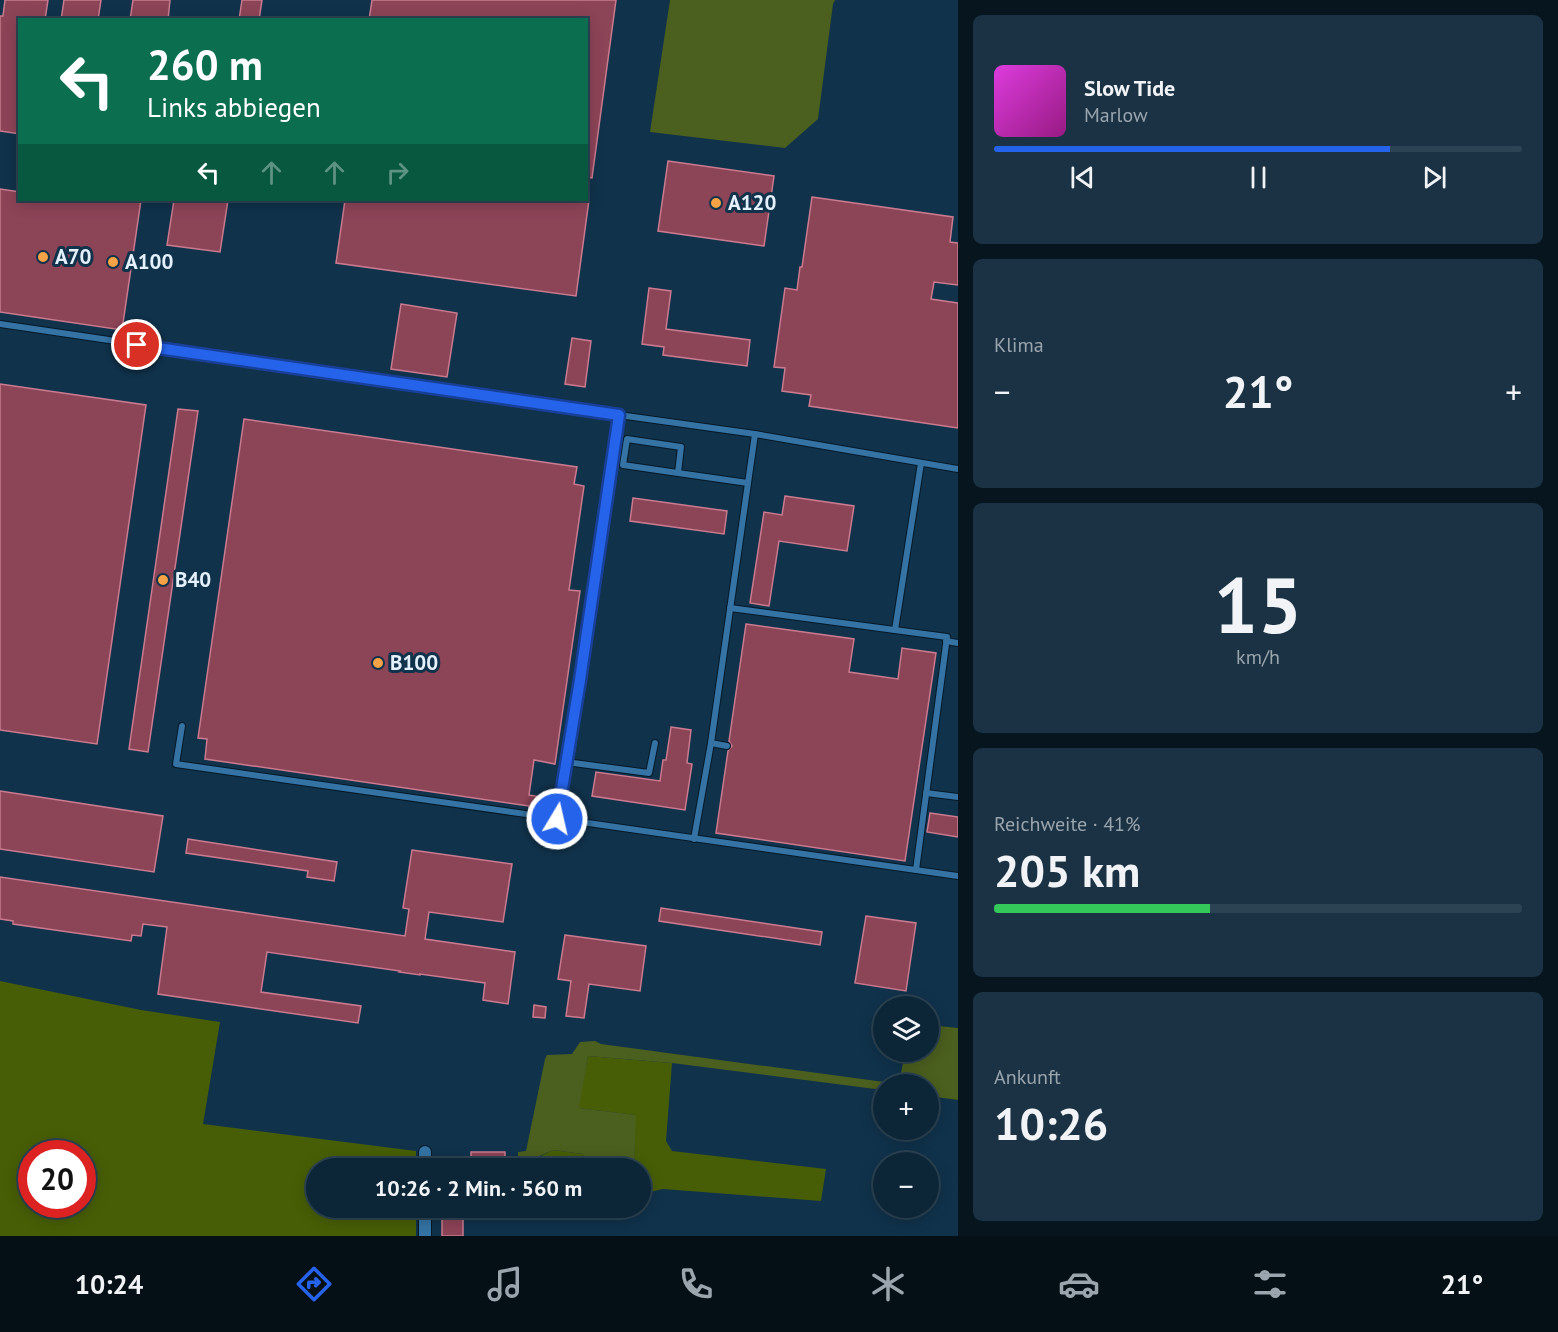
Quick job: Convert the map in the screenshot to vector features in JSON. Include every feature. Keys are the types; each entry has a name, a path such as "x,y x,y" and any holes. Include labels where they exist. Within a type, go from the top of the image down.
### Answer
{"street":[{"path":"425,1152 425,1158"},
{"path":"425,1218 425,1236"}],"lane":[{"path":"0,324 755,434 958,469"},
{"path":"557,819 619,415"},
{"path":"694,838 711,743 755,434"},
{"path":"678,472 681,447 627,439 623,465 748,483"},
{"path":"895,630 921,463"},
{"path":"730,608 947,637 916,870"},
{"path":"946,642 958,643"},
{"path":"182,726 176,764 958,876"},
{"path":"566,762 649,773 655,743"},
{"path":"711,743 727,746"},
{"path":"926,793 958,797"}],"green space":[{"path":"670,0 835,0 818,119 785,148 650,132"},
{"path":"0,981 141,1010 220,1022 203,1124 416,1151 416,1158 306,1158 306,1218 416,1218 416,1236 0,1236"},
{"path":"939,1026 958,1028 958,1100 939,1097 939,1074 901,1074 903,1062 939,1062"},
{"path":"595,1041 601,1044 873,1081 873,1089 672,1063 588,1056 579,1108 636,1115 634,1158 584,1158 583,1154 553,1150 535,1158 518,1158 518,1152 526,1151 547,1055 572,1054 580,1042"},
{"path":"588,1056 672,1063 666,1141 672,1151 826,1169 821,1201 663,1189 651,1192 651,1158 634,1158 635,1115 578,1108"},
{"path":"553,1150 583,1154 584,1158 536,1158"}],"building":[{"path":"5,0 48,0 45,18 18,18 18,134 0,131 0,16 3,16"},
{"path":"64,0 101,0 98,18 61,18"},
{"path":"133,0 170,0 168,18 130,18"},
{"path":"242,0 262,0 259,18 239,18"},
{"path":"372,0 616,0 592,178 588,177 588,18 369,18"},
{"name":"A120","path":"668,161 774,176 764,246 658,231"},
{"name":"A70","path":"0,189 18,192 18,201 141,201 122,330 0,312"},
{"path":"812,197 953,217 950,242 958,243 958,285 934,282 931,299 958,303 958,428 809,406 811,395 782,391 785,368 774,367 785,288 797,290"},
{"path":"589,200 576,296 336,263 345,201"},
{"path":"174,201 228,201 220,252 167,245"},
{"path":"649,288 671,291 666,329 750,340 747,366 663,355 664,347 642,344"},
{"path":"401,304 457,313 447,377 391,369"},
{"path":"572,338 591,341 585,387 565,384"},
{"path":"0,384 146,405 97,744 0,730"},
{"name":"B40","path":"178,409 198,411 148,752 129,749"},
{"name":"B100","path":"244,419 577,467 574,484 584,486 569,590 580,591 555,764 534,760 529,795 548,798 546,809 205,759 207,739 198,738"},
{"path":"785,496 854,506 847,551 779,541 769,606 750,603 764,512 782,515"},
{"path":"633,498 727,511 724,534 630,521"},
{"path":"746,624 854,639 849,672 898,679 902,648 936,653 905,861 716,833 728,751 732,746 729,741"},
{"path":"671,727 691,730 687,763 692,764 685,810 592,796 596,772 660,781"},
{"path":"0,791 163,816 154,872 0,849"},
{"path":"930,813 958,817 958,837 927,832"},
{"path":"188,839 337,862 334,881 307,877 308,871 186,853"},
{"path":"412,850 512,864 503,922 429,912 425,939 515,952 508,1004 483,1000 485,983 267,952 261,992 361,1006 358,1023 158,994 167,927 143,924 141,936 132,935 131,941 13,924 13,921 0,919 0,877 405,936 409,909 403,908"},
{"path":"661,908 822,932 820,945 659,921"},
{"path":"866,916 916,923 906,991 855,983"},
{"path":"565,935 646,946 640,991 589,984 584,1018 566,1016 571,981 558,979"},
{"path":"534,1005 546,1007 545,1018 533,1017"},
{"path":"471,1152 505,1152 505,1158 471,1158"},
{"path":"442,1218 463,1218 463,1236 442,1236"}],"place":[{"name":"A120","path":"716,203"},
{"name":"A70","path":"43,257"},
{"name":"A100","path":"113,262"},
{"name":"B40","path":"163,580"},
{"name":"B100","path":"378,663"}],"route":[{"path":"137,345 619,415 557,819"}]}
